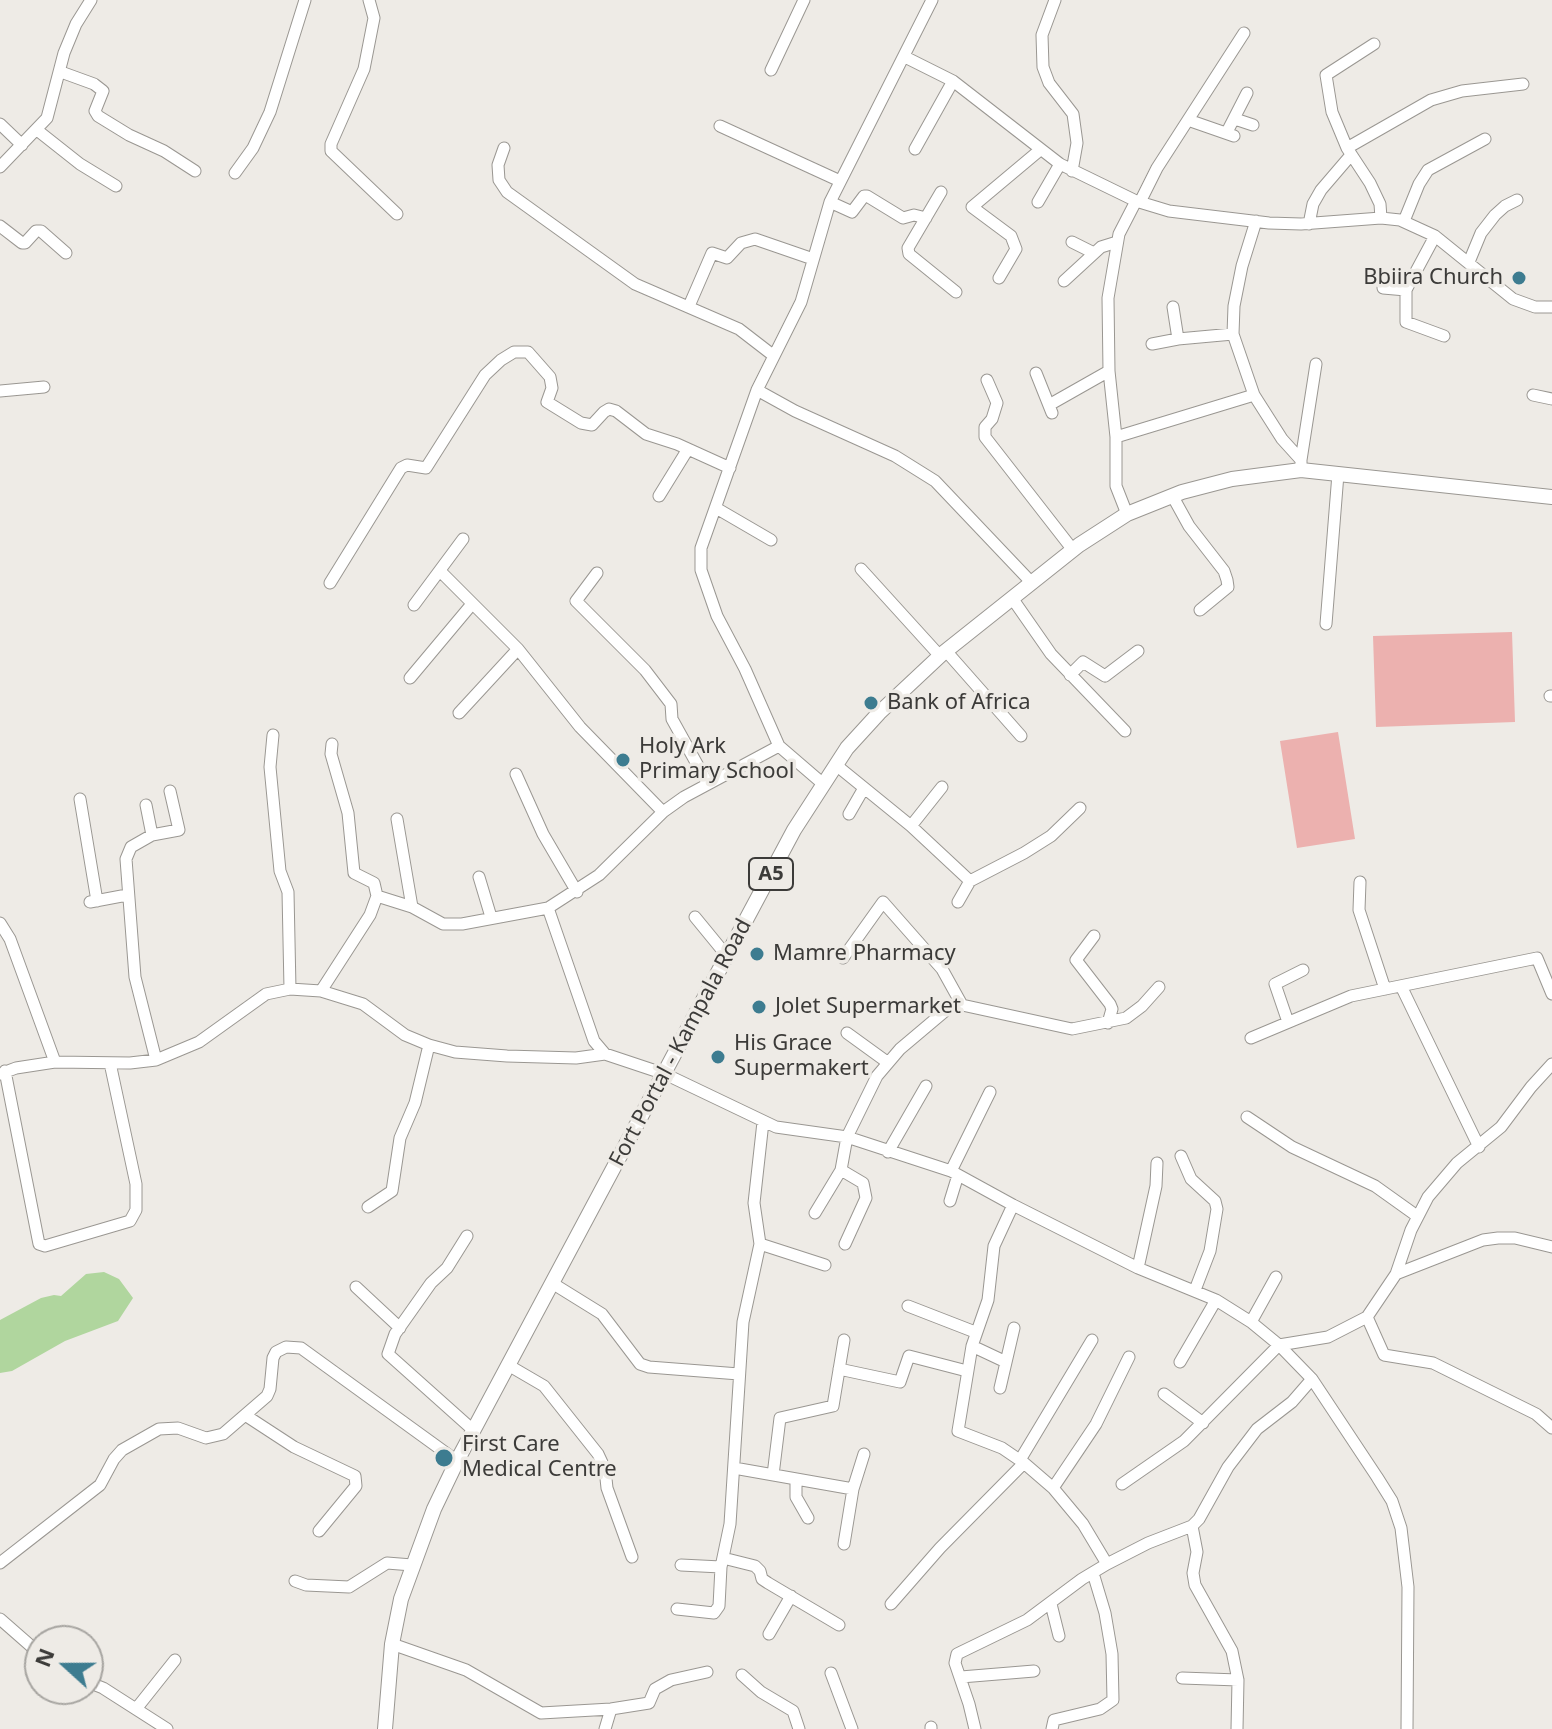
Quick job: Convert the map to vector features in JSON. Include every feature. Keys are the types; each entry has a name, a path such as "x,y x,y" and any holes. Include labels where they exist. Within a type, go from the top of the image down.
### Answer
{"main road":[{"name":"Fort Portal - Kampala Road","path":"382,1726 401,1599 412,1565 457,1461 794,830 847,748 879,713 943,654 1073,550 1127,514 1182,492 1301,465 1338,474 1552,497"}],"street":[{"path":"235,173 253,148 270,112 305,0"},
{"path":"369,0 374,18 364,69 331,144 331,151 397,214"},
{"path":"771,70 804,0"},
{"path":"1055,0 1042,35 1043,67 1049,83 1073,114 1077,143 1072,171"},
{"path":"0,167 47,118 70,38 87,1"},
{"path":"822,783 779,746 745,669 717,616 701,570 701,548 757,390 801,302 830,202 905,57 930,1"},
{"path":"1127,514 1116,486 1116,437 1109,371 1108,298 1117,242 1157,168 1244,33"},
{"path":"1374,44 1326,75 1332,112 1349,151 1380,204 1381,218"},
{"path":"905,57 953,81 1060,164 1138,201 1183,213 1256,221 1309,224 1381,218 1404,221 1435,236 1513,299 1535,307 1552,307"},
{"path":"61,72 94,84 103,91 95,111 98,116 195,171"},
{"path":"915,149 953,81"},
{"path":"1309,224 1313,204 1349,151 1431,100 1462,91 1523,84"},
{"path":"1188,120 1231,134 1247,93"},
{"path":"1235,119 1253,125"},
{"path":"0,124 22,145"},
{"path":"720,126 840,181"},
{"path":"37,130 80,164 116,186"},
{"path":"1404,221 1428,170 1485,139"},
{"path":"504,148 498,165 499,180 507,192 635,284 739,329 774,356"},
{"path":"999,278 1016,249 1011,236 972,207 1040,150"},
{"path":"1038,202 1060,164"},
{"path":"941,192 908,248 909,254 956,292"},
{"path":"830,202 852,212 867,196 903,218 914,215 926,218"},
{"path":"1469,262 1481,233 1495,215 1517,200"},
{"path":"1256,221 1242,266 1234,306 1233,334 1254,395 1301,465"},
{"path":"0,226 22,243 36,231 41,231 66,253"},
{"path":"1435,236 1406,290 1406,322 1444,336"},
{"path":"689,306 712,253 727,258 741,243 755,239 813,259"},
{"path":"1072,242 1094,253"},
{"path":"1064,281 1101,247 1117,242"},
{"path":"1383,288 1406,290"},
{"path":"1173,307 1178,339"},
{"path":"1152,344 1233,334"},
{"path":"330,583 401,468 407,465 426,468 485,375 514,352 528,352 550,377 552,388 547,402 581,423 592,425 609,409 616,411 646,434 730,468"},
{"path":"1301,465 1316,364"},
{"path":"1036,373 1050,409 1109,371"},
{"path":"987,380 997,403 992,419 985,427 985,437 1073,550"},
{"path":"0,391 44,387"},
{"path":"757,390 795,411 895,456 935,481 1031,582"},
{"path":"1116,437 1254,395"},
{"path":"1533,395 1552,399"},
{"path":"659,496 688,449"},
{"path":"1326,624 1338,474"},
{"path":"1173,497 1189,526 1224,571 1227,580 1228,587 1200,610"},
{"path":"716,508 771,540"},
{"path":"414,605 463,539"},
{"path":"861,569 1021,736"},
{"path":"441,572 518,649 580,727 663,812"},
{"path":"597,573 576,601 645,670 671,704 672,719 708,784"},
{"path":"1012,598 1070,675 1125,731"},
{"path":"410,678 472,604"},
{"path":"459,713 518,649"},
{"path":"1070,675 1083,662 1105,676 1138,651"},
{"path":"273,735 270,767 280,871 288,892 290,989"},
{"path":"321,991 370,915 377,896 374,883 354,873 348,813 331,754 332,744"},
{"path":"377,896 412,907 443,924 462,924 548,908 577,892 623,854 663,812 779,746"},
{"path":"836,765 911,826 970,881"},
{"path":"516,774 543,834 577,892"},
{"path":"911,826 942,787"},
{"path":"849,814 864,788"},
{"path":"156,1060 135,977 127,895 128,850 152,835 179,830 170,791"},
{"path":"80,799 93,902 127,895"},
{"path":"146,805 152,835"},
{"path":"958,902 970,881 1038,845 1080,808"},
{"path":"397,819 412,907"},
{"path":"479,877 491,917"},
{"path":"1360,882 1359,910 1385,989"},
{"path":"843,958 883,902 942,969 962,1005"},
{"path":"548,908 594,1041 605,1054"},
{"path":"695,917 727,956"},
{"path":"0,923 10,939 55,1062"},
{"path":"1094,936 1076,960 1110,1004 1112,1009 1108,1023"},
{"path":"1251,1038 1351,996 1537,958 1552,994"},
{"path":"1288,1022 1275,984 1303,970"},
{"path":"1401,986 1479,1147"},
{"path":"815,1213 841,1170 847,1137 866,1096 887,1062 951,1006 962,1005 1072,1029 1126,1018 1159,987"},
{"path":"110,1063 136,1184 136,1210 130,1221 125,1223 45,1246 39,1244 3,1072 55,1062 156,1060 199,1042 266,994 290,989 321,991 363,1004 405,1035 455,1052 576,1058 605,1054 665,1074 776,1127 847,1137 955,1173 1138,1268 1216,1300 1251,1322 1279,1345 1312,1379 1392,1501 1401,1528 1408,1587 1407,1729"},
{"path":"847,1033 887,1062"},
{"path":"368,1207 392,1191 400,1138 415,1103 429,1045"},
{"path":"1122,1484 1184,1441 1279,1345 1328,1337 1367,1317 1396,1274 1417,1216 1438,1183 1501,1127 1552,1064"},
{"path":"888,1152 926,1086"},
{"path":"950,1201 955,1173 990,1092"},
{"path":"1247,1117 1292,1147 1375,1186 1417,1216"},
{"path":"677,1609 714,1613 719,1606 722,1562 730,1524 743,1322 760,1244 754,1203 763,1122"},
{"path":"1181,1156 1191,1179 1215,1201 1217,1209 1210,1251 1195,1290"},
{"path":"1138,1268 1156,1186 1157,1163"},
{"path":"841,1170 863,1183 866,1198 845,1244"},
{"path":"1013,1205 994,1246 988,1300 975,1332 958,1431 1002,1448 1053,1488 1083,1524 1107,1564"},
{"path":"467,1236 447,1268 431,1283 400,1328 388,1354 473,1430"},
{"path":"1396,1274 1483,1240 1515,1238 1552,1247"},
{"path":"760,1244 825,1265"},
{"path":"1251,1322 1276,1277"},
{"path":"552,1283 602,1314 640,1364 739,1374"},
{"path":"356,1287 400,1328"},
{"path":"1180,1362 1216,1300"},
{"path":"908,1306 975,1332"},
{"path":"1367,1317 1384,1355 1433,1363 1536,1414 1552,1428"},
{"path":"1000,1388 1014,1328"},
{"path":"773,1475 780,1418 833,1406 844,1340"},
{"path":"891,1604 1022,1461 1092,1340"},
{"path":"0,1563 100,1485 122,1450 159,1429 170,1427 215,1438 267,1396 276,1352 293,1346 301,1348 457,1461"},
{"path":"972,1346 1006,1362"},
{"path":"839,1369 900,1382 909,1356 967,1371"},
{"path":"1053,1488 1096,1424 1129,1357"},
{"path":"508,1365 544,1386 598,1454 632,1557"},
{"path":"975,1729 955,1663 957,1654 1017,1626 1107,1564 1148,1543 1192,1526 1228,1467 1257,1429 1292,1402 1312,1379"},
{"path":"1164,1394 1203,1423"},
{"path":"245,1415 294,1447 355,1476 356,1486 319,1531"},
{"path":"844,1544 853,1489 864,1454"},
{"path":"734,1468 853,1489"},
{"path":"796,1479 796,1497 808,1518"},
{"path":"1192,1526 1197,1552 1193,1573 1195,1585 1232,1651 1238,1680 1237,1729"},
{"path":"681,1565 722,1562 755,1566 762,1579 839,1625"},
{"path":"295,1581 306,1585 349,1587 387,1563 412,1565"},
{"path":"1052,1729 1054,1720 1100,1709 1113,1700 1112,1654 1105,1613 1093,1573"},
{"path":"769,1634 791,1596"},
{"path":"1051,1604 1059,1636"},
{"path":"0,1619 24,1640"},
{"path":"392,1644 466,1670 541,1713 611,1709 649,1703 655,1689 663,1684 707,1672"},
{"path":"136,1709 175,1660"},
{"path":"961,1677 1034,1671"},
{"path":"831,1673 852,1729"},
{"path":"742,1675 761,1692 793,1711 799,1729"},
{"path":"1182,1678 1238,1680"},
{"path":"104,1691 167,1729"},
{"path":"605,1729 611,1709"}],"shaded area":[{"path":"1512,632 1515,722 1376,727 1373,636"},
{"path":"1338,732 1355,839 1297,848 1280,741"},
{"path":"104,1272 119,1279 133,1298 118,1321 65,1341 12,1371 0,1373 0,1320 41,1298 61,1296 86,1274"}],"place":[{"name":"Bbiira Church","path":"1519,278"},
{"name":"Bank of Africa","path":"871,703"},
{"name":"Holy Ark Primary School","path":"623,760"},
{"name":"Mamre Pharmacy","path":"757,954"},
{"name":"Jolet Supermarket","path":"759,1007"},
{"name":"His Grace Supermakert","path":"718,1057"},
{"name":"First Care Medical Centre","path":"444,1458"}]}
